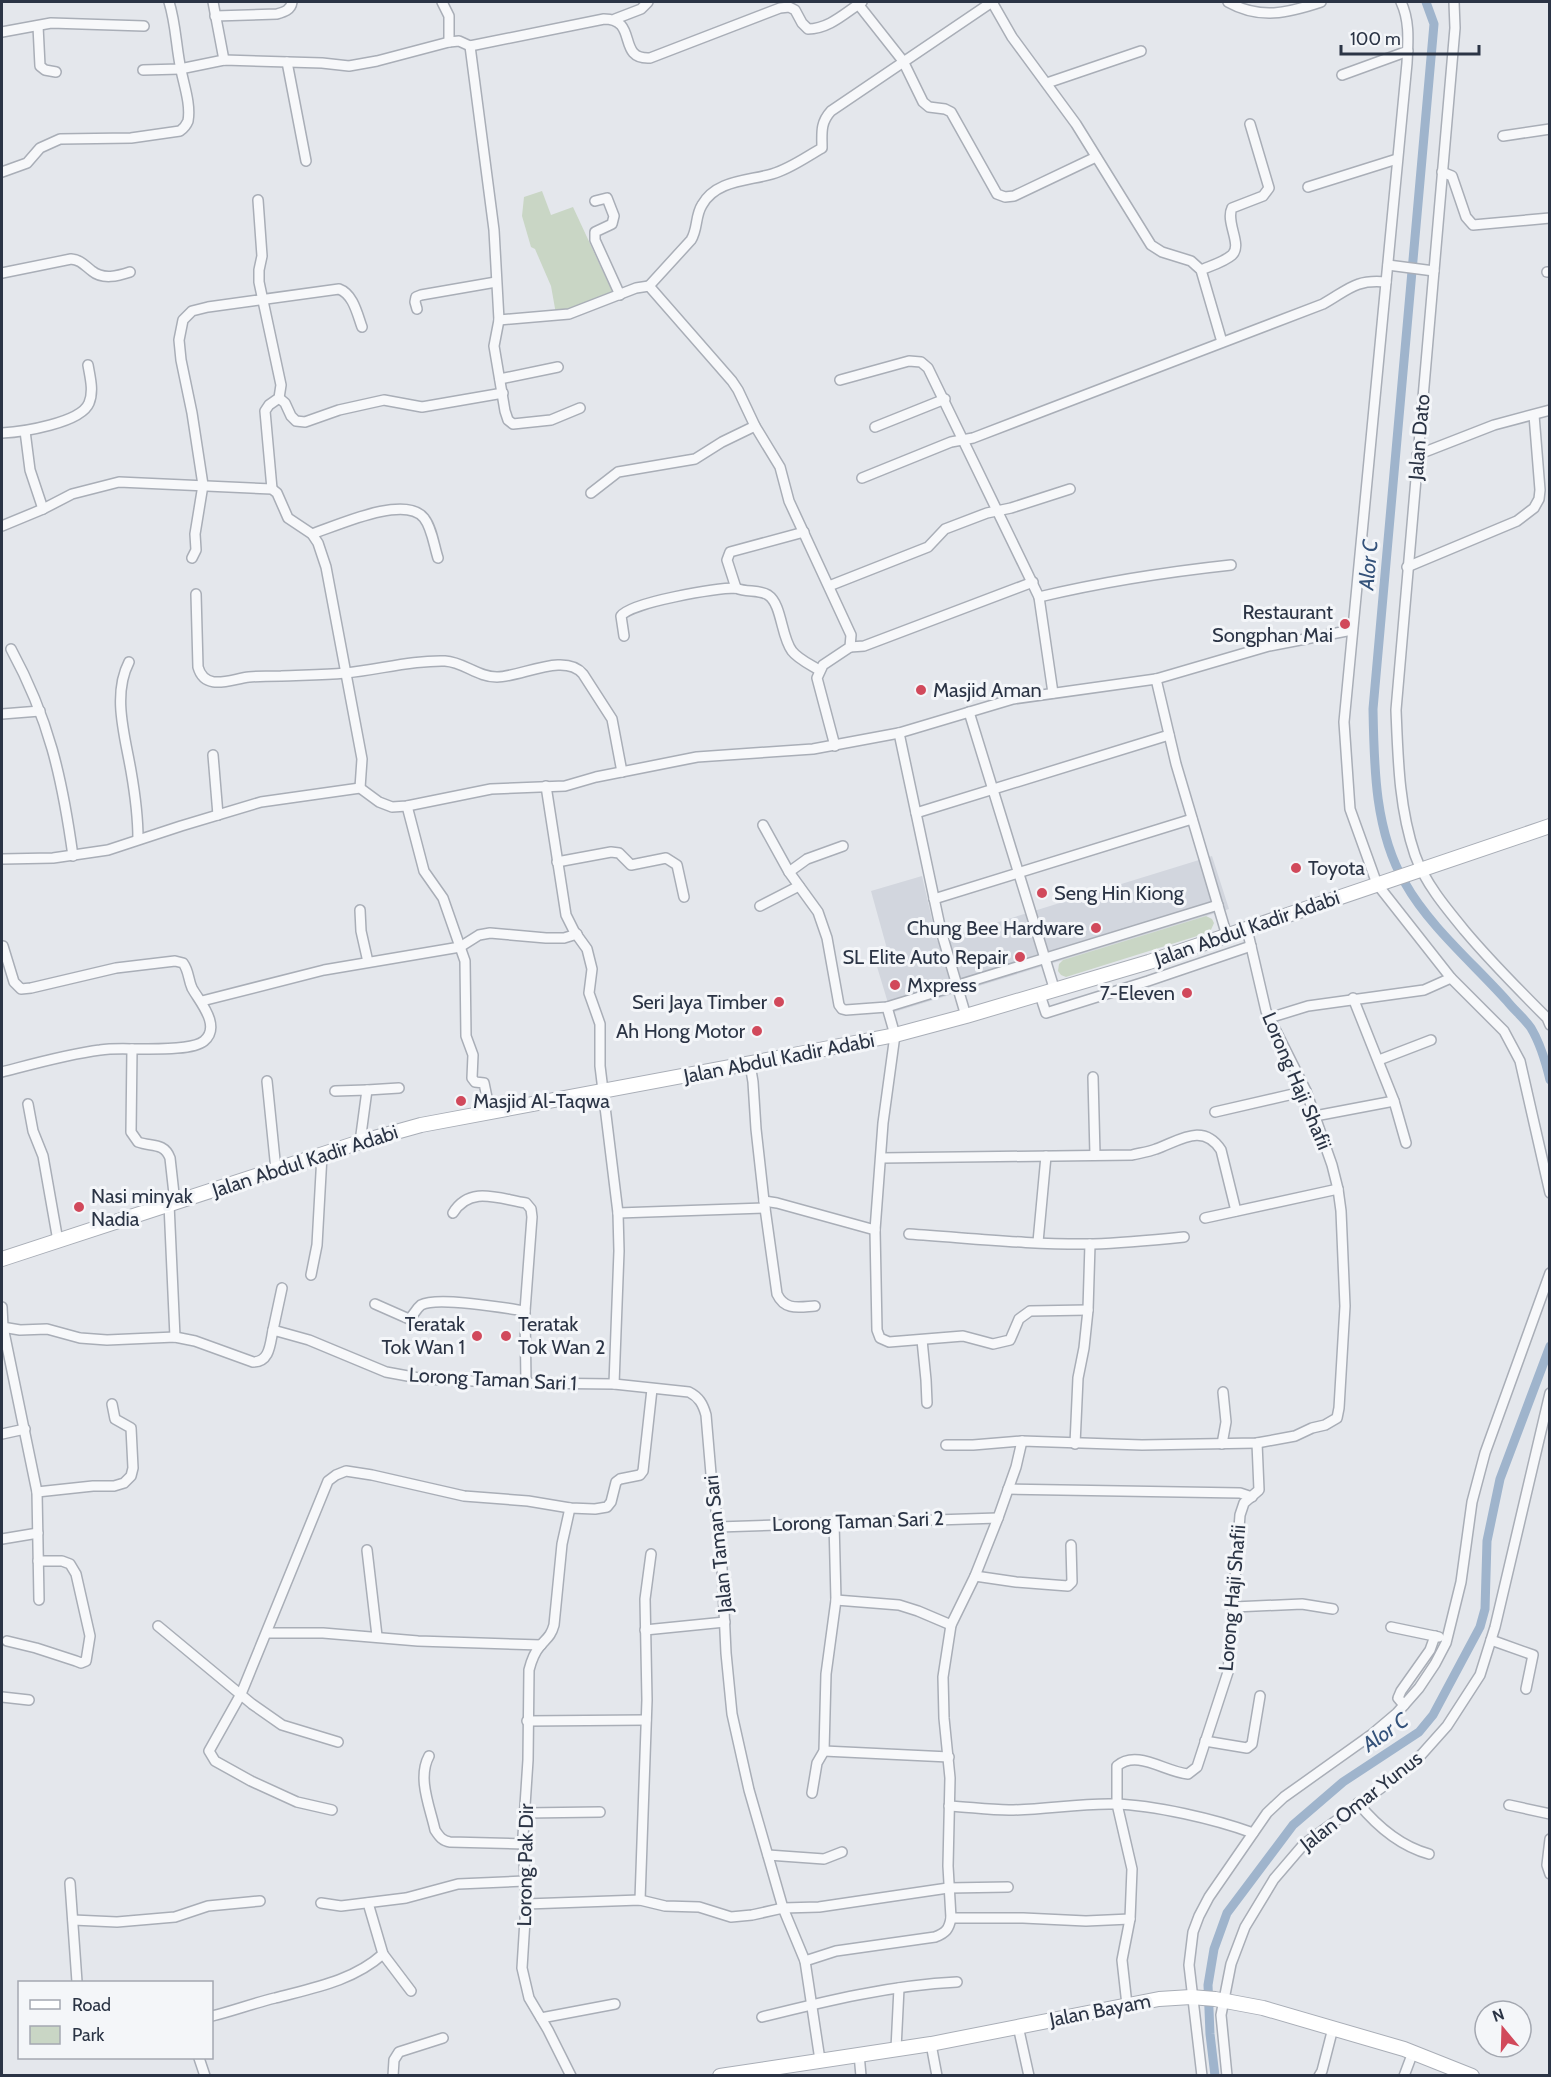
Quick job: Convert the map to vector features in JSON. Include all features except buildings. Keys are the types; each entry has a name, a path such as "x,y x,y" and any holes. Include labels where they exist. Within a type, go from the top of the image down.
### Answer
{"main road":[{"name":"Jalan Abdul Kadir Adabi","path":"2,1259 360,1142 421,1125 895,1035 966,1016 1149,962 1550,826"},
{"name":"Jalan Bayam","path":"724,2075 931,2044 1159,1999 1194,1997 1220,1999 1271,2010 1413,2052 1472,2076"}],"street":[{"path":"2,171 27,163 40,148 60,139 131,138 180,131 185,127 188,118 186,91 180,69 174,18 169,2"},
{"path":"213,2 224,60"},
{"path":"215,16 278,14 286,11 292,2"},
{"path":"442,2 449,16 449,42"},
{"path":"142,70 180,69 224,60 349,66 449,42 459,41 470,46 592,21 615,19 640,9 648,2"},
{"path":"499,320 569,314 636,288 650,286 696,233 701,206 711,194 744,179 780,171 822,148 821,127 831,111 992,2 1012,37 1047,83 1096,157 1151,246 1191,261 1201,270 1222,342"},
{"path":"1228,2 1247,11 1264,13 1280,12 1321,2"},
{"path":"1401,2 1407,18 1408,51 1397,159 1390,266 1386,282 1344,722 1350,810 1383,882 1451,978 1504,1031 1521,1061 1550,1193"},
{"name":"Jalan Dato","path":"1416,871 1404,815 1398,771 1396,710 1455,28 1454,2"},
{"path":"615,19 624,30 631,50 643,59 780,8 795,10 808,29 816,29 825,26 860,3 903,61 923,102 929,107 951,112 997,194 1005,197 1014,196 1096,157"},
{"path":"2,32 51,23 144,26"},
{"path":"38,26 40,66 45,70 56,72"},
{"path":"470,46 494,230 499,320 494,346 505,411 508,420 513,424 551,420 580,408"},
{"path":"1047,83 1141,51"},
{"path":"1342,75 1408,51"},
{"path":"287,62 306,161"},
{"path":"1201,270 1230,256 1235,251 1236,245 1230,216 1232,208 1263,196 1269,188 1250,124"},
{"path":"1503,136 1550,129"},
{"path":"1308,187 1397,159"},
{"path":"1442,172 1452,176 1466,217 1473,225 1550,218"},
{"path":"595,201 607,198 614,216 612,224 595,232 595,240 620,295"},
{"path":"258,200 262,300 272,336 281,385 279,399"},
{"path":"2,273 71,258 79,260 99,276 108,277 130,272"},
{"path":"1390,266 1433,270"},
{"path":"862,478 951,442 974,438 1323,304 1364,281 1386,282"},
{"path":"417,309 416,297 421,295 496,282"},
{"path":"650,286 732,381 754,426 778,462 789,501 851,635 850,647"},
{"path":"192,558 196,550 195,534 203,485 178,340 183,320 192,311 226,304 339,289 346,292 352,301 362,327"},
{"path":"840,380 909,361 921,362 928,368 1039,597 1053,693"},
{"path":"2,433 25,431 79,414 88,406 91,396 88,365"},
{"path":"500,379 558,367"},
{"path":"279,399 285,403 296,421 305,422 339,410 384,400 422,407 503,393"},
{"path":"272,489 264,418 269,405 279,399"},
{"path":"875,427 945,399"},
{"path":"1417,455 1494,425 1550,410"},
{"path":"1407,567 1517,521 1534,508 1539,499 1540,490 1534,415"},
{"path":"591,492 618,472 695,459 722,441 754,426"},
{"path":"25,431 30,470 43,509"},
{"path":"2,526 72,494 119,482 272,489 277,493 288,518 312,534 318,543 326,567 362,759 360,788"},
{"path":"829,586 928,547 942,531 987,513 1070,489"},
{"path":"312,534 385,511 413,510 423,516 438,558"},
{"path":"736,588 727,560 730,552 804,532"},
{"path":"1039,597 1092,584 1231,565"},
{"path":"835,746 817,684 819,670 829,661 850,647 864,646 1033,582"},
{"path":"624,636 621,616 626,610 661,600 736,588 770,596 775,603 791,650 819,670"},
{"path":"196,594 198,667 203,678 211,682 222,683 248,677 346,673 388,666 446,661 460,664 481,675 498,677 571,665 583,674 612,719 622,772"},
{"path":"2,858 73,856 108,850 261,802 360,788 379,802 392,807 407,806 481,791 565,786 697,757 835,746 899,733 1013,699 1156,679 1269,646 1353,630"},
{"path":"10,649 27,678 58,767 73,856"},
{"path":"129,662 124,672 120,691 123,726 138,814 138,840"},
{"path":"1156,679 1192,819 1227,936"},
{"path":"2,714 40,711"},
{"path":"969,712 1055,991"},
{"path":"899,733 934,899 966,1016"},
{"path":"916,813 1169,735"},
{"path":"213,755 218,815"},
{"path":"546,786 566,915 587,949 591,969 589,993 600,1024 603,1091 618,1213 614,1384"},
{"path":"407,806 424,871 442,898 465,961 466,1036 472,1055 472,1078 476,1082 484,1083 490,1112"},
{"path":"934,899 1192,819"},
{"path":"763,825 789,872 818,912 827,938 839,1005 842,1009 887,1007 1218,905"},
{"path":"789,872 807,859 843,846"},
{"path":"557,862 611,852 619,853 631,865 666,858 677,865 684,897"},
{"path":"1416,871 1497,968 1547,1018 1550,1025"},
{"path":"760,906 799,886"},
{"path":"360,910 361,931 368,962"},
{"name":"Lorong Haji Shafii","path":"1126,2005 1122,1960 1130,1919 1132,1869 1117,1804 1117,1766 1122,1761 1137,1759 1188,1774 1197,1767 1228,1672 1240,1515 1244,1503 1259,1490 1257,1443 1295,1436 1333,1422 1337,1418 1339,1408 1345,1305 1338,1189 1332,1165 1305,1091 1269,1018 1247,929"},
{"path":"202,1001 324,970 460,946 479,935 490,933 546,938 564,938 577,934"},
{"path":"2,1072 101,1049 179,1047 196,1044 204,1041 210,1033 211,1024 202,1001 197,997 190,983 188,969 183,963 175,960 116,968 21,989 14,982 3,946"},
{"path":"1040,995 1046,1013 1251,946"},
{"path":"1269,1018 1308,1006 1424,990 1451,978"},
{"path":"1353,998 1394,1101 1406,1143"},
{"path":"887,1007 895,1035 883,1123 875,1230 878,1334 884,1341 889,1342 963,1336 993,1344 1004,1343 1010,1340 1019,1319 1030,1311 1088,1310"},
{"path":"1378,1060 1431,1040"},
{"path":"132,1049 131,1132 138,1142 161,1146 170,1158 175,1337"},
{"path":"750,1064 778,1298 786,1306 815,1306"},
{"path":"1093,1077 1095,1155"},
{"path":"267,1081 276,1170"},
{"path":"335,1091 399,1088"},
{"path":"360,1142 367,1090"},
{"path":"1215,1112 1305,1091"},
{"path":"1315,1116 1394,1101"},
{"path":"28,1104 33,1131 43,1156 58,1240"},
{"path":"881,1158 1132,1155 1156,1149 1186,1136 1209,1137 1221,1150 1236,1211"},
{"path":"311,1275 317,1245 322,1155"},
{"path":"1038,1242 1046,1156"},
{"path":"1205,1218 1338,1189"},
{"path":"453,1213 464,1199 481,1196 526,1203 531,1209 525,1311 526,1383"},
{"path":"618,1213 777,1203 875,1230"},
{"path":"909,1234 1090,1244 1184,1237"},
{"path":"1075,1443 1078,1378 1088,1310 1090,1244"},
{"path":"1202,2076 1189,1965 1193,1932 1209,1898 1267,1813 1284,1797 1371,1735 1404,1705 1436,1664 1447,1638 1461,1582 1472,1502 1485,1453 1550,1273"},
{"path":"2,1327 20,1330 47,1329 80,1338 107,1340 175,1337 195,1341 242,1359 260,1362 267,1356 282,1288"},
{"path":"375,1304 409,1319 418,1308 430,1302 485,1305 525,1311"},
{"path":"2,1307 2,1327 37,1492 39,1600"},
{"name":"Lorong Taman Sari 1","path":"273,1330 309,1340 386,1372 424,1379 614,1384"},
{"path":"922,1340 927,1403"},
{"name":"Jalan Taman Sari","path":"614,1384 689,1392 697,1396 703,1406 721,1547 726,1653 732,1714 749,1790 783,1908 805,1960 820,2060"},
{"path":"332,1810 291,1800 251,1781 211,1757 209,1751 241,1694 328,1481 346,1471 372,1474 464,1496 528,1501 570,1508 596,1509 607,1506 616,1482 640,1475 645,1464 652,1389"},
{"path":"1222,1392 1226,1422 1222,1443"},
{"name":"Jalan Omar Yunus","path":"1227,2076 1220,1999 1245,1927 1274,1878 1304,1844 1399,1775 1422,1754 1447,1726 1480,1675 1491,1640 1550,1393"},
{"path":"37,1492 114,1486 124,1483 131,1476 133,1468 131,1428 114,1419 112,1404"},
{"path":"2,1434 25,1429"},
{"path":"946,1445 1022,1441 1257,1443"},
{"path":"805,1960 848,1949 935,1937 945,1933 950,1925 948,1757 944,1718 944,1677 951,1625 975,1576 998,1518 1022,1441"},
{"path":"1008,1489 1240,1493 1252,1497"},
{"name":"Lorong Pak Dir","path":"570,1508 562,1544 554,1625 550,1637 532,1658 529,1670 524,1844 526,1904 522,1968 529,1998 567,2064 571,2076"},
{"name":"Lorong Taman Sari 2","path":"718,1527 998,1518"},
{"path":"812,1793 817,1763 824,1751 826,1674 836,1600 834,1522"},
{"path":"2,1539 38,1533"},
{"path":"975,1576 1068,1586 1072,1582 1071,1545"},
{"path":"367,1550 377,1636"},
{"path":"640,1900 648,1663 645,1599 651,1554"},
{"path":"7,1641 81,1663 86,1661 90,1636 76,1574 70,1564 38,1561"},
{"path":"836,1600 899,1605 951,1625"},
{"path":"1234,1607 1302,1605 1333,1609"},
{"path":"645,1630 725,1622"},
{"path":"158,1626 252,1704 282,1725 338,1743"},
{"path":"1391,1627 1447,1638"},
{"path":"267,1633 377,1636 418,1641 541,1645"},
{"path":"1404,1705 1398,1698 1401,1691 1430,1650 1435,1636"},
{"path":"1491,1640 1533,1655 1526,1689"},
{"path":"1205,1741 1250,1747 1260,1696"},
{"path":"2,1697 28,1700"},
{"path":"527,1721 646,1720"},
{"path":"824,1751 948,1757"},
{"path":"429,1756 424,1764 424,1783 435,1830 444,1841 524,1844"},
{"path":"1358,1803 1381,1828 1419,1851 1429,1854"},
{"path":"949,1806 1009,1810 1117,1804 1203,1818 1252,1833"},
{"path":"1509,1805 1550,1814"},
{"path":"525,1813 600,1812"},
{"path":"1550,1839 1547,1865 1550,1874"},
{"path":"768,1855 824,1859 842,1852"},
{"path":"321,1903 341,1906 406,1898 458,1884 524,1881"},
{"path":"70,1883 76,1981"},
{"path":"526,1904 640,1900 665,1906 699,1907 731,1917 783,1908 819,1907 948,1888 1008,1887"},
{"path":"73,1920 117,1922 175,1917 208,1906 260,1901"},
{"path":"368,1903 383,1954 411,1991"},
{"path":"951,1918 1086,1921 1130,1919"},
{"path":"213,2016 324,1986 349,1976 383,1954"},
{"path":"762,2017 899,1988 957,1982"},
{"path":"896,2049 899,1988"},
{"path":"541,2018 615,2004"},
{"path":"1018,2026 1029,2076"},
{"path":"1318,2076 1322,2071 1333,2028"},
{"path":"393,2076 394,2060 399,2052 443,2038"},
{"path":"931,2044 937,2076"},
{"path":"1404,2076 1413,2052"},
{"path":"860,2054 861,2076"},
{"path":"199,2059 204,2076"}],"shaded area":[{"path":"1212,856 1229,909 891,1013 875,960 889,956 871,891 922,876 937,941"}],"green space":[{"path":"542,191 551,215 573,207 612,291 610,295 556,314 551,286 535,249 531,247 522,216 524,197"},
{"path":"1206,916 1214,923 1210,932 1066,977 1058,971 1059,964 1063,960"}],"waterway":[{"name":"Alor C","path":"1426,2 1434,24 1373,709 1378,799 1387,843 1405,883 1439,929 1531,1028 1550,1080"},
{"name":"Alor C","path":"1215,2076 1208,1985 1214,1949 1227,1913 1293,1825 1343,1782 1419,1732 1433,1715 1480,1627 1485,1609 1487,1541 1500,1479 1550,1346"}],"place":[{"name":"Restaurant Songphan Mai","path":"1345,624"},
{"name":"Masjid Aman","path":"921,690"},
{"name":"Toyota","path":"1296,868"},
{"name":"Seng Hin Kiong","path":"1042,893"},
{"name":"Chung Bee Hardware","path":"1096,928"},
{"name":"SL Elite Auto Repair","path":"1020,957"},
{"name":"Mxpress","path":"895,985"},
{"name":"7-Eleven","path":"1187,993"},
{"name":"Seri Jaya Timber","path":"779,1002"},
{"name":"Ah Hong Motor","path":"757,1031"},
{"name":"Masjid Al-Taqwa","path":"461,1101"},
{"name":"Nasi minyak Nadia","path":"79,1207"},
{"name":"Teratak Tok Wan 1","path":"477,1336"},
{"name":"Teratak Tok Wan 2","path":"506,1336"}]}
